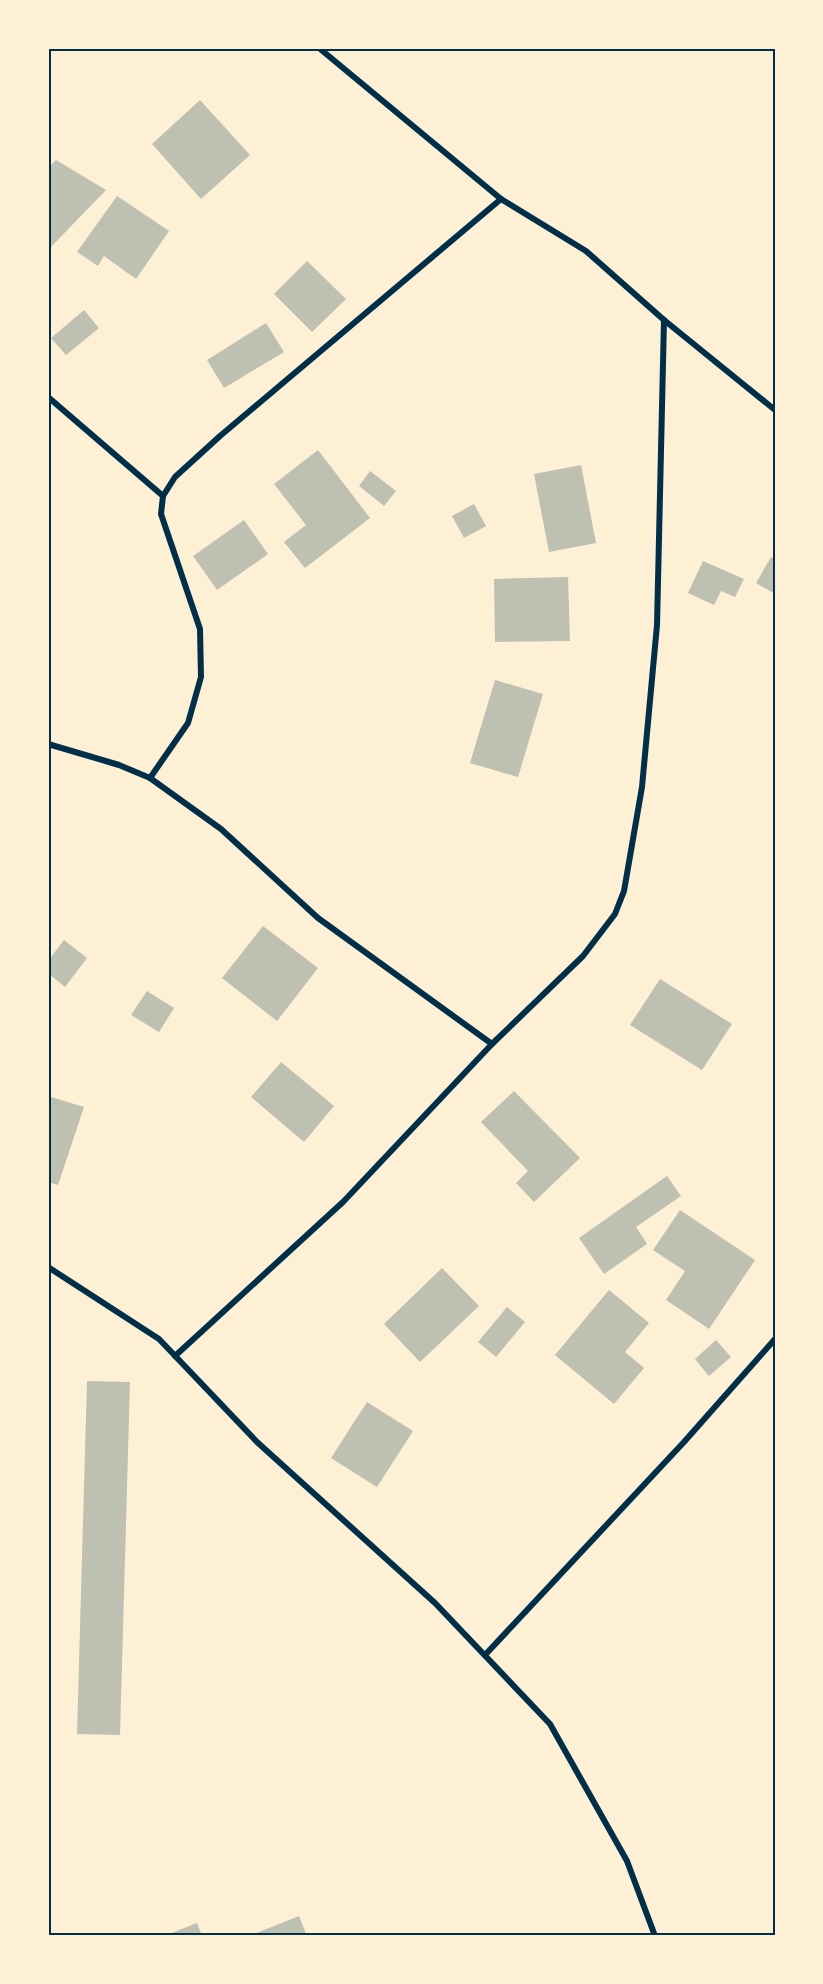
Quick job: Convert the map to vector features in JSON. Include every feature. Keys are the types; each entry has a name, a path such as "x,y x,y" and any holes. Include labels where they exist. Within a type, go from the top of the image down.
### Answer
{"street":[{"path":"319,48 501,199 586,251 664,320 775,410"},
{"path":"150,778 188,723 201,677 200,629 161,514 163,496 175,477 220,436 501,199"},
{"path":"175,1356 343,1202 492,1044 583,956 615,914 624,891 642,787 657,625 664,320"},
{"path":"48,397 163,496"},
{"path":"48,744 120,765 150,778 221,829 318,918 492,1044"},
{"path":"48,1267 159,1339 257,1442 435,1603 550,1724 627,1861 655,1936"},
{"path":"485,1655 684,1442 775,1339"}],"building":[{"path":"200,100 250,155 201,199 152,144"},
{"path":"56,160 106,190 48,250 48,168"},
{"path":"117,196 169,231 136,279 104,256 98,266 77,252"},
{"path":"307,261 346,299 312,332 274,294"},
{"path":"84,310 99,328 66,355 51,338"},
{"path":"266,323 284,352 224,388 207,360"},
{"path":"318,450 370,518 305,568 284,542 306,525 274,484"},
{"path":"581,465 596,543 549,552 534,474"},
{"path":"370,471 396,491 384,506 359,486"},
{"path":"474,504 486,526 464,538 452,516"},
{"path":"244,520 268,554 217,590 193,556"},
{"path":"771,557 775,559 775,594 756,583"},
{"path":"703,561 744,579 735,597 721,591 714,605 688,593"},
{"path":"568,577 570,641 495,642 494,579"},
{"path":"495,680 543,694 518,777 470,763"},
{"path":"263,926 318,968 277,1021 222,978"},
{"path":"64,940 87,958 65,987 48,973 48,961"},
{"path":"660,979 732,1024 702,1070 630,1025"},
{"path":"147,991 174,1008 159,1032 131,1015"},
{"path":"281,1062 334,1106 304,1142 251,1097"},
{"path":"514,1091 580,1158 534,1202 516,1183 528,1171 481,1122"},
{"path":"48,1096 84,1107 58,1185 48,1182"},
{"path":"667,1176 681,1196 636,1227 647,1244 604,1274 579,1238"},
{"path":"680,1210 755,1260 709,1329 666,1300 685,1271 653,1250"},
{"path":"442,1268 479,1306 420,1362 384,1324"},
{"path":"609,1290 649,1323 625,1352 644,1368 614,1404 555,1355"},
{"path":"507,1307 525,1322 496,1357 478,1342"},
{"path":"716,1340 731,1357 709,1376 695,1359"},
{"path":"87,1381 130,1382 120,1735 77,1734"},
{"path":"367,1402 413,1431 377,1487 331,1458"},
{"path":"299,1916 307,1936 249,1936"},
{"path":"197,1923 202,1936 164,1936"}]}
